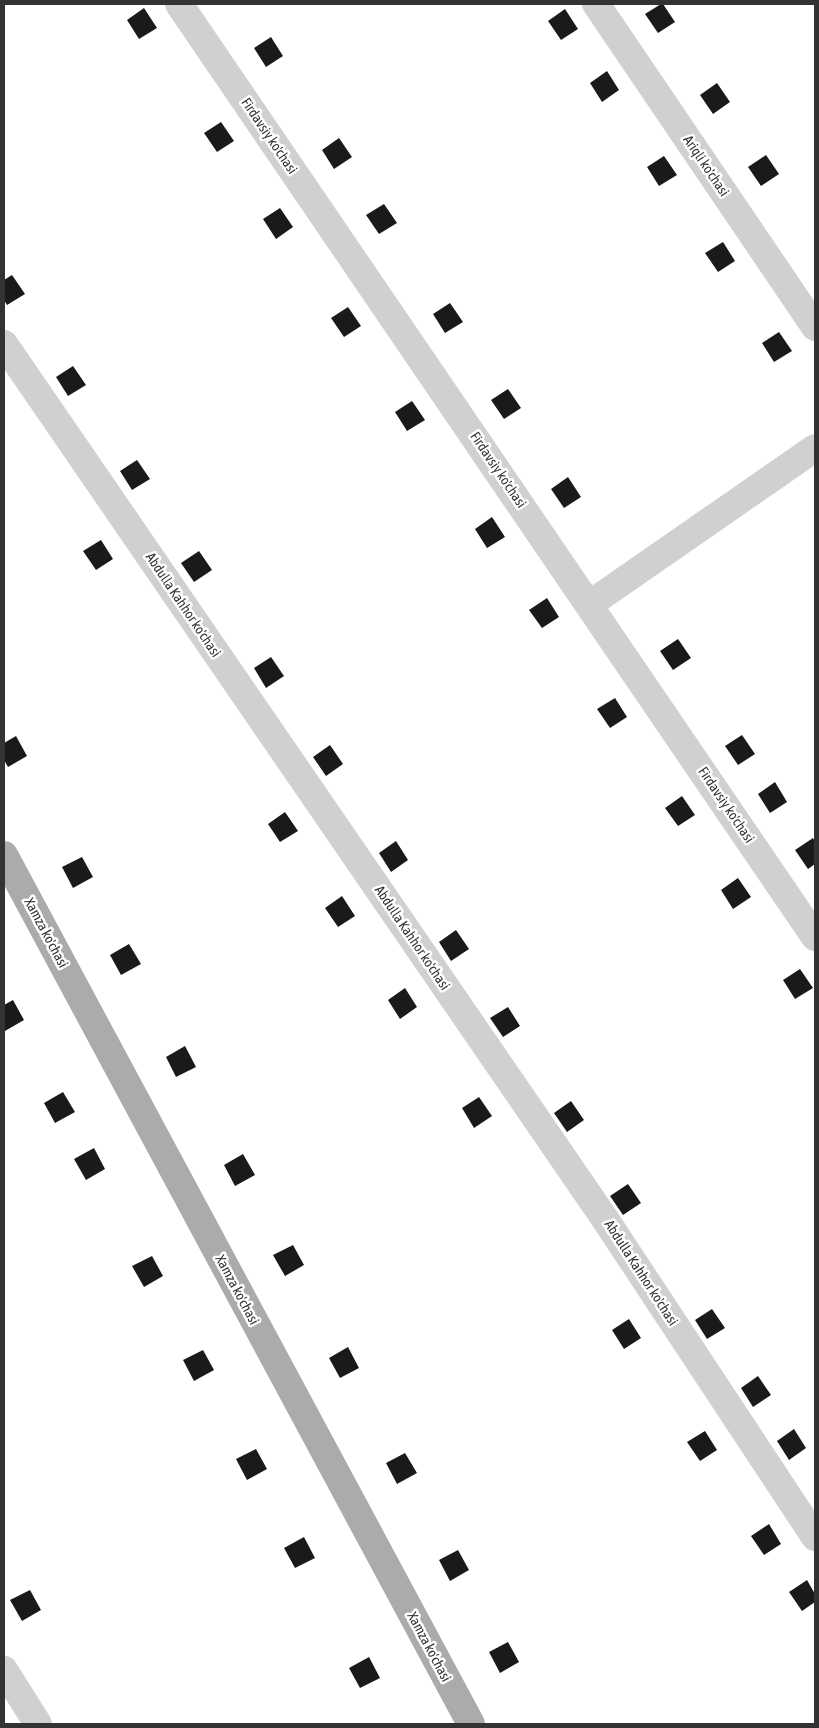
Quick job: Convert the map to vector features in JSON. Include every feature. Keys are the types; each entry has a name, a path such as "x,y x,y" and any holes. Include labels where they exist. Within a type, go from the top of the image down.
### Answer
{"main road":[{"name":"Xamza ko'chasi","path":"4,855 471,1724"}],"street":[{"name":"Firdavsiy ko'chasi","path":"179,4 590,604 815,937"},
{"name":"Ariqli ko'chasi","path":"596,4 815,328"},
{"name":"Abdulla Kahhor ko'chasi","path":"4,344 605,1219 815,1537"},
{"path":"590,604 815,448"},
{"path":"4,1670 38,1724"}],"building":[{"path":"663,4 675,22 658,33 645,14"},
{"path":"144,8 157,28 139,39 127,20"},
{"path":"565,9 578,29 561,40 548,21"},
{"path":"271,37 283,56 266,67 254,48"},
{"path":"607,71 619,90 602,102 590,83"},
{"path":"717,83 730,102 713,114 700,95"},
{"path":"221,122 234,141 217,152 204,133"},
{"path":"339,138 352,157 334,169 322,150"},
{"path":"766,155 779,174 761,186 748,167"},
{"path":"664,156 677,175 659,186 647,167"},
{"path":"384,204 397,223 379,234 366,215"},
{"path":"280,208 293,227 276,239 263,219"},
{"path":"723,242 735,261 718,272 705,253"},
{"path":"12,275 25,294 7,305 4,300 4,280"},
{"path":"450,303 463,322 445,333 433,314"},
{"path":"348,307 361,326 344,337 331,318"},
{"path":"779,332 792,351 774,362 762,343"},
{"path":"73,366 86,385 68,396 56,377"},
{"path":"508,389 521,408 504,419 491,400"},
{"path":"412,401 425,420 407,431 395,412"},
{"path":"137,460 150,479 132,490 120,471"},
{"path":"568,477 581,497 564,508 551,489"},
{"path":"492,517 505,537 487,548 475,529"},
{"path":"101,540 113,559 96,570 83,551"},
{"path":"199,551 212,570 194,582 181,563"},
{"path":"547,598 559,617 542,628 529,610"},
{"path":"678,639 691,658 673,670 660,651"},
{"path":"271,657 284,676 266,688 254,668"},
{"path":"615,698 627,717 610,728 597,709"},
{"path":"742,735 755,754 738,765 725,746"},
{"path":"16,736 27,756 8,767 4,760 4,743"},
{"path":"330,745 343,764 326,776 313,757"},
{"path":"775,782 787,802 770,813 758,794"},
{"path":"682,796 695,815 678,826 665,808"},
{"path":"285,812 298,831 280,842 268,824"},
{"path":"813,838 815,842 815,864 808,869 795,850"},
{"path":"396,841 408,860 391,872 379,853"},
{"path":"82,857 93,877 73,888 62,867"},
{"path":"738,878 751,897 733,909 721,890"},
{"path":"342,896 355,916 338,927 325,908"},
{"path":"456,930 469,949 451,961 439,942"},
{"path":"129,944 141,964 121,975 110,955"},
{"path":"800,969 813,988 795,999 783,980"},
{"path":"405,988 417,1007 400,1019 388,1000"},
{"path":"13,1000 24,1020 5,1031 4,1005"},
{"path":"508,1007 520,1026 503,1037 490,1018"},
{"path":"185,1046 196,1067 176,1077 166,1057"},
{"path":"63,1092 75,1112 55,1123 44,1103"},
{"path":"479,1097 492,1116 474,1128 462,1108"},
{"path":"571,1101 584,1120 567,1132 554,1113"},
{"path":"94,1148 105,1169 86,1180 74,1159"},
{"path":"243,1154 255,1175 235,1186 224,1165"},
{"path":"628,1184 641,1203 623,1215 610,1196"},
{"path":"293,1245 304,1265 285,1276 273,1255"},
{"path":"152,1256 163,1276 144,1287 132,1266"},
{"path":"712,1309 725,1328 707,1339 695,1320"},
{"path":"629,1319 641,1338 624,1349 612,1330"},
{"path":"348,1347 359,1368 340,1378 329,1358"},
{"path":"203,1350 214,1370 194,1381 183,1360"},
{"path":"758,1376 771,1395 753,1407 741,1388"},
{"path":"794,1429 806,1448 789,1460 777,1441"},
{"path":"705,1431 717,1450 700,1461 687,1442"},
{"path":"256,1449 267,1469 247,1480 236,1459"},
{"path":"405,1453 417,1473 397,1484 386,1463"},
{"path":"769,1524 781,1544 764,1555 751,1536"},
{"path":"304,1537 315,1558 295,1568 284,1548"},
{"path":"458,1550 469,1570 450,1581 439,1560"},
{"path":"807,1580 815,1594 815,1602 802,1611 789,1592"},
{"path":"30,1590 41,1610 22,1621 10,1600"},
{"path":"508,1642 519,1662 500,1673 489,1652"},
{"path":"369,1657 380,1678 360,1688 349,1668"}]}
